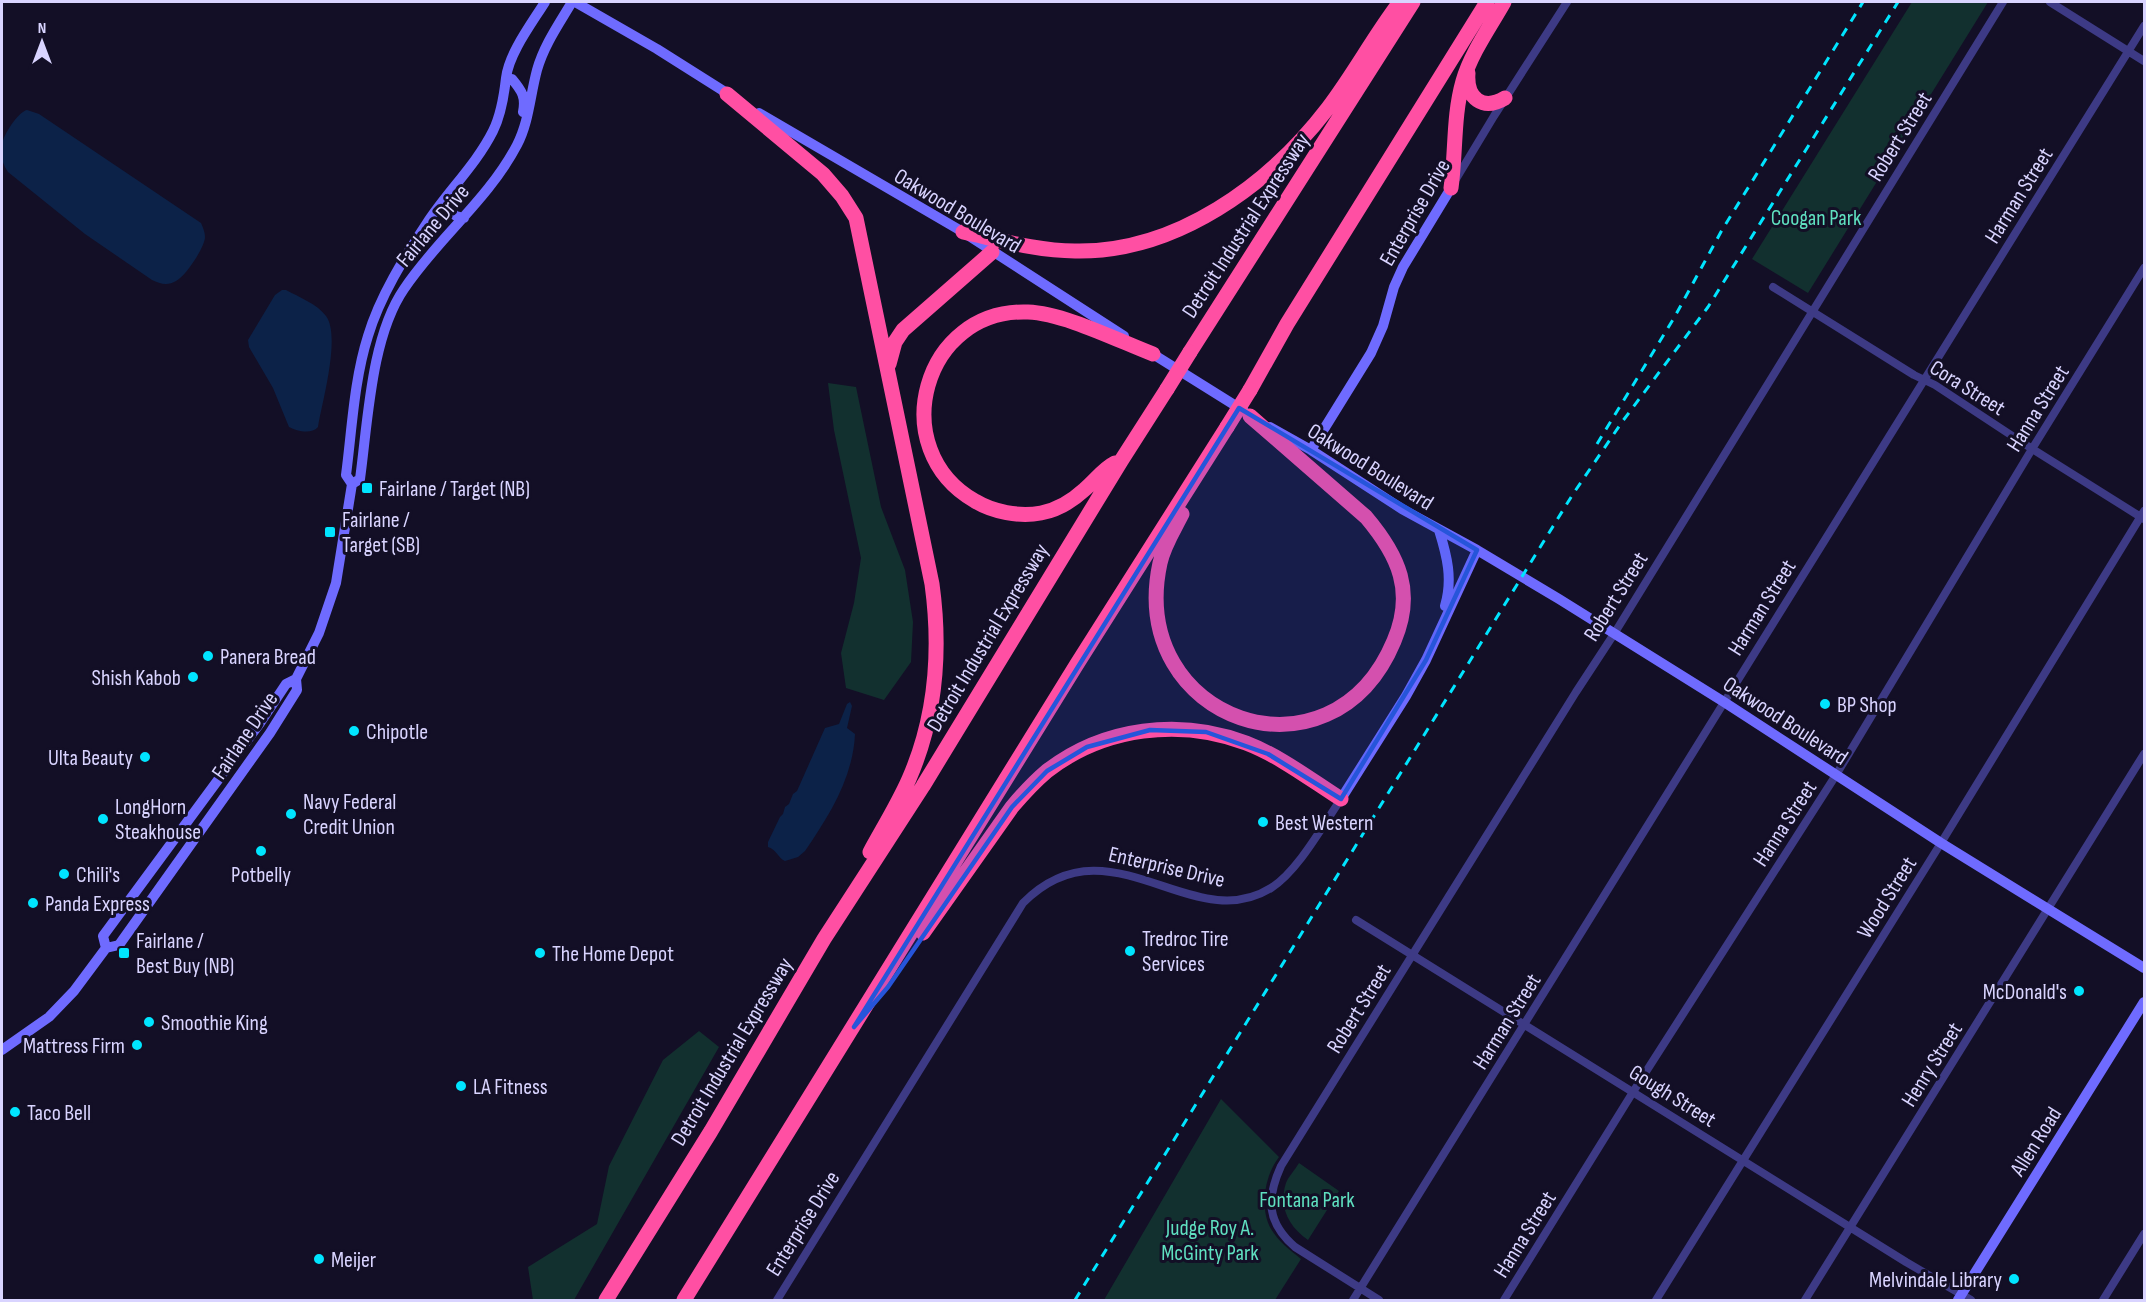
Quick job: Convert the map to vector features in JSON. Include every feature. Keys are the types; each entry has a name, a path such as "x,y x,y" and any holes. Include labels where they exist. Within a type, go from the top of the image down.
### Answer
{"highway":[{"path":"963,232 1046,249 1094,251 1125,247 1150,240 1180,229 1207,215 1249,187 1291,150 1328,108 1400,2"},
{"name":"Detroit Industrial Expressway","path":"606,1300 711,1131 824,939 923,786 1120,460 1413,2"},
{"path":"684,1300 1083,654 1250,390 1287,324 1488,2"},
{"path":"1451,188 1462,82 1470,62 1504,2"},
{"path":"1470,62 1468,84 1475,99 1488,104 1497,103 1505,98"},
{"path":"727,94 823,174 850,207 859,229 932,584 936,621 935,678 926,727 909,779 824,939"},
{"path":"889,370 895,342 903,330 992,252"},
{"path":"1120,460 1108,466 1083,492 1052,511 1038,514 1016,514 990,508 958,490 940,470 932,455 926,439 923,419 927,385 940,358 957,337 980,322 1005,314 1029,312 1055,316 1153,354"},
{"path":"1205,461 1190,500 1166,545 1160,562 1156,589 1156,617 1165,646 1177,670 1195,691 1220,710 1245,722 1275,725 1303,723 1334,711 1356,696 1370,682 1390,650 1400,627 1404,601 1402,577 1394,556 1382,536 1366,517 1250,416"},
{"path":"854,1027 888,987 935,915 1012,807 1047,771 1087,747 1122,735 1150,730 1178,729 1206,732 1247,744 1268,754 1341,799"}],"main road":[{"name":"Fairlane Drive","path":"2,1050 32,1030 62,1005 106,948 120,945 297,690 296,679 319,633 336,583 343,548 352,484 346,475 359,379 368,335 379,307 418,237 494,130 506,79 519,44 545,2"},
{"name":"Fairlane Drive","path":"352,484 360,479 375,371 389,317 402,291 429,255 464,218 503,169 518,143 524,126 537,70 546,46 574,2"},
{"name":"Oakwood Boulevard","path":"574,2 657,49 856,171 963,232 1250,416 1311,450 1439,530 1477,550 1614,634 1724,702 1941,843 2145,968"},
{"path":"503,169 525,103 521,90 512,79 506,79"},
{"path":"464,218 450,211 450,205 453,197 478,166 482,150"},
{"name":"Enterprise Drive","path":"1311,450 1371,353 1383,326 1394,287 1403,267 1451,188"},
{"path":"1436,636 1448,597 1450,577 1439,530"},
{"name":"Enterprise Drive","path":"1341,799 1426,660 1477,550"},
{"name":"Fairlane Drive","path":"106,948 103,936 254,732 286,684 296,679"},
{"name":"Allen Road","path":"1963,1299 2145,1002"}],"street":[{"name":"Enterprise Drive","path":"1451,188 1505,98 1567,2"},
{"name":"Robert Street","path":"1360,1289 1285,1239 1272,1213 1271,1192 1281,1166 1614,634 2003,2"},
{"path":"2050,2 2145,61"},
{"name":"Harman Street","path":"1353,1300 2145,26"},
{"name":"Hanna Street","path":"1504,1300 1633,1092 1836,775 2032,449 2145,268"},
{"name":"Cora Street","path":"1773,287 2143,516"},
{"name":"Wood Street","path":"1656,1300 2143,516"},
{"name":"Henry Street","path":"1805,1300 2145,754"},
{"name":"Enterprise Drive","path":"777,1300 1011,922 1030,896 1064,875 1090,870 1118,872 1215,899 1233,901 1253,897 1273,887 1287,875 1341,799"},
{"name":"Gough Street","path":"1356,920 1963,1299"},
{"path":"2103,1300 2145,1234"},
{"path":"1360,1289 1379,1300"}],"highlighted area":[{"path":"1239,408 1477,550 1426,660 1341,799 1268,754 1206,732 1150,730 1087,747 1047,771 1012,807 888,987 854,1027"}],"green space":[{"name":"Coogan Park","path":"1912,2 1988,2 1808,293 1752,259"},
{"path":"828,383 856,387 881,507 905,570 913,622 911,662 884,700 846,688 841,653 854,603 861,558 834,430"},
{"path":"699,1031 719,1047 574,1300 533,1300 528,1267 597,1224 609,1166 663,1060"},
{"name":"Judge Roy A. McGinty Park","path":"1221,1099 1279,1157 1270,1173 1265,1192 1267,1221 1284,1245 1301,1259 1275,1300 1104,1300"},
{"name":"Fontana Park","path":"1299,1163 1339,1191 1308,1240 1291,1223 1283,1200 1288,1178"}],"water":[{"path":"27,110 39,114 201,223 205,233 202,248 180,278 167,284 152,280 85,234 8,172 1,155 3,140 16,119"},
{"path":"282,290 318,308 326,316 330,325 331,353 318,427 308,432 289,427 273,388 249,347 248,340 275,295"},
{"path":"850,702 852,706 847,728 855,734 845,781 823,824 805,851 798,857 785,861 768,847 768,842 785,807 797,791 825,728 839,724"}],"railway":[{"path":"1597,444 1674,318 1722,230 1863,2"},
{"path":"1075,1300 1573,494 1622,422 1708,307 1898,2"}],"place":[{"name":"Fairlane / Target (NB)","path":"367,488"},
{"name":"Fairlane / Target (SB)","path":"330,532"},
{"name":"Panera Bread","path":"208,656"},
{"name":"Shish Kabob","path":"193,677"},
{"name":"BP Shop","path":"1825,704"},
{"name":"Chipotle","path":"354,731"},
{"name":"Ulta Beauty","path":"145,757"},
{"name":"Navy Federal Credit Union","path":"291,814"},
{"name":"LongHorn Steakhouse","path":"103,819"},
{"name":"Best Western","path":"1263,822"},
{"name":"Potbelly","path":"261,851"},
{"name":"Chili's","path":"64,874"},
{"name":"Panda Express","path":"33,903"},
{"name":"Tredroc Tire Services","path":"1130,951"},
{"name":"Fairlane / Best Buy (NB)","path":"124,953"},
{"name":"The Home Depot","path":"540,953"},
{"name":"McDonald's","path":"2079,991"},
{"name":"Smoothie King","path":"149,1022"},
{"name":"Mattress Firm","path":"137,1045"},
{"name":"LA Fitness","path":"461,1086"},
{"name":"Taco Bell","path":"15,1112"},
{"name":"Meijer","path":"319,1259"},
{"name":"Melvindale Library","path":"2014,1279"}]}
